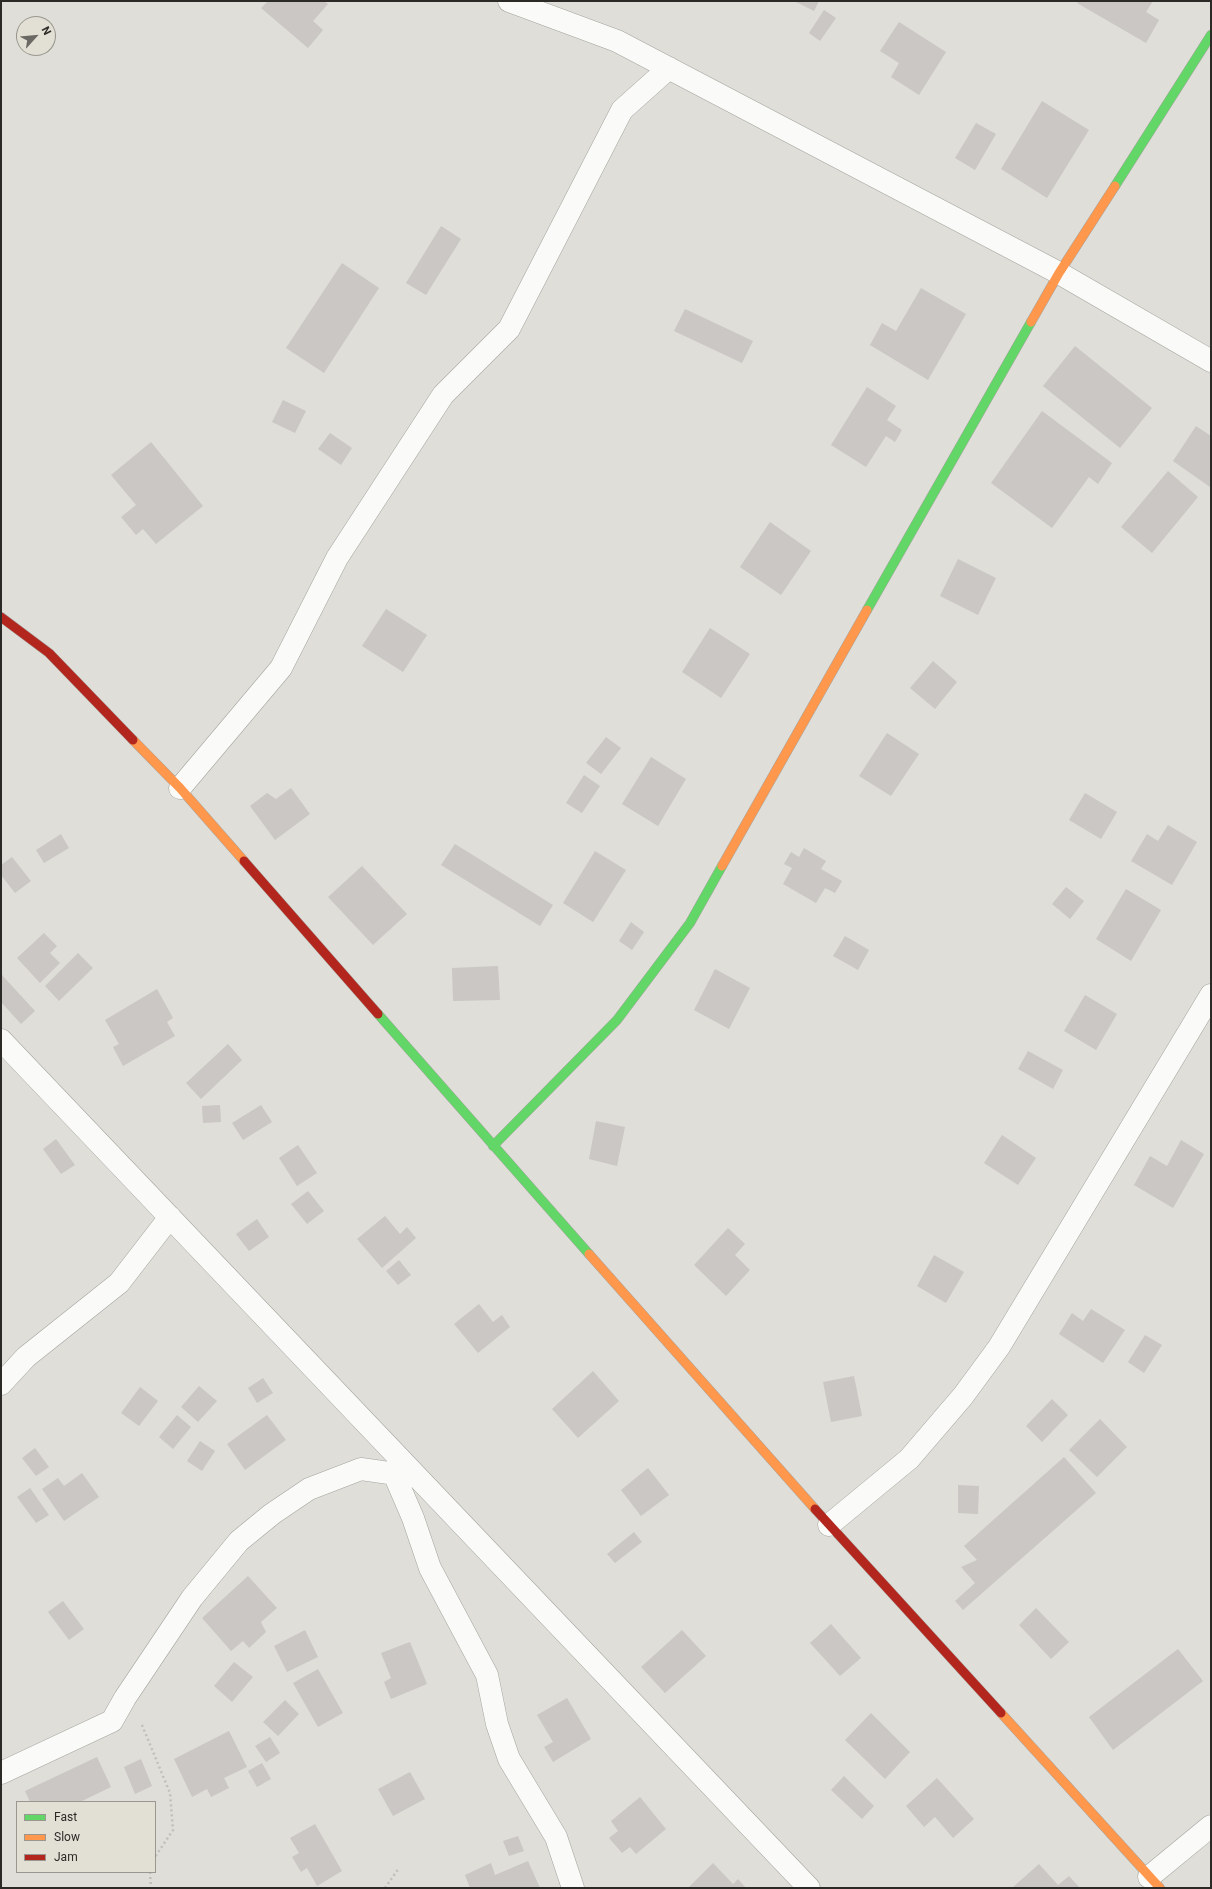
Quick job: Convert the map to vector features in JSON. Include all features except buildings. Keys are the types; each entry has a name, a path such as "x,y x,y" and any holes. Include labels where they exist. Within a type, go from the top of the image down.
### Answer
{"street":[{"path":"508,1 617,41 1059,273 1211,361"},
{"path":"492,1146 617,1020 690,923 1059,273 1211,34"},
{"path":"180,788 281,668 337,558 443,395 509,329 622,110 669,68"},
{"path":"1,617 49,653 180,788 492,1146 829,1525 1155,1882 1211,1826"},
{"path":"829,1525 909,1459 963,1396 999,1347 1211,995"},
{"path":"1,1040 809,1888"},
{"path":"1,1384 26,1357 119,1283 170,1217"},
{"path":"1,1773 112,1721 128,1693 192,1598 239,1541 272,1514 309,1489 361,1469 417,1477"},
{"path":"394,1474 430,1568 487,1675 497,1724 509,1759 556,1837 573,1888"}],"path":[{"path":"128,1693 155,1754 170,1793 173,1830 156,1856"},
{"path":"385,1888 399,1868"},
{"path":"150,1873 151,1888"}],"traffic: fast":[{"path":"1115,186 1211,35"},
{"path":"867,610 1031,322"},
{"path":"493,1146 617,1020 690,923 722,866"},
{"path":"378,1014 589,1254"}],"traffic: slow":[{"path":"1031,322 1059,273 1115,186"},
{"path":"722,866 867,610"},
{"path":"133,740 180,788 244,861"},
{"path":"589,1254 815,1509"},
{"path":"1001,1713 1160,1888"}],"traffic: jam":[{"path":"1,617 49,653 133,740"},
{"path":"244,861 378,1014"},
{"path":"815,1509 1001,1713"}]}
